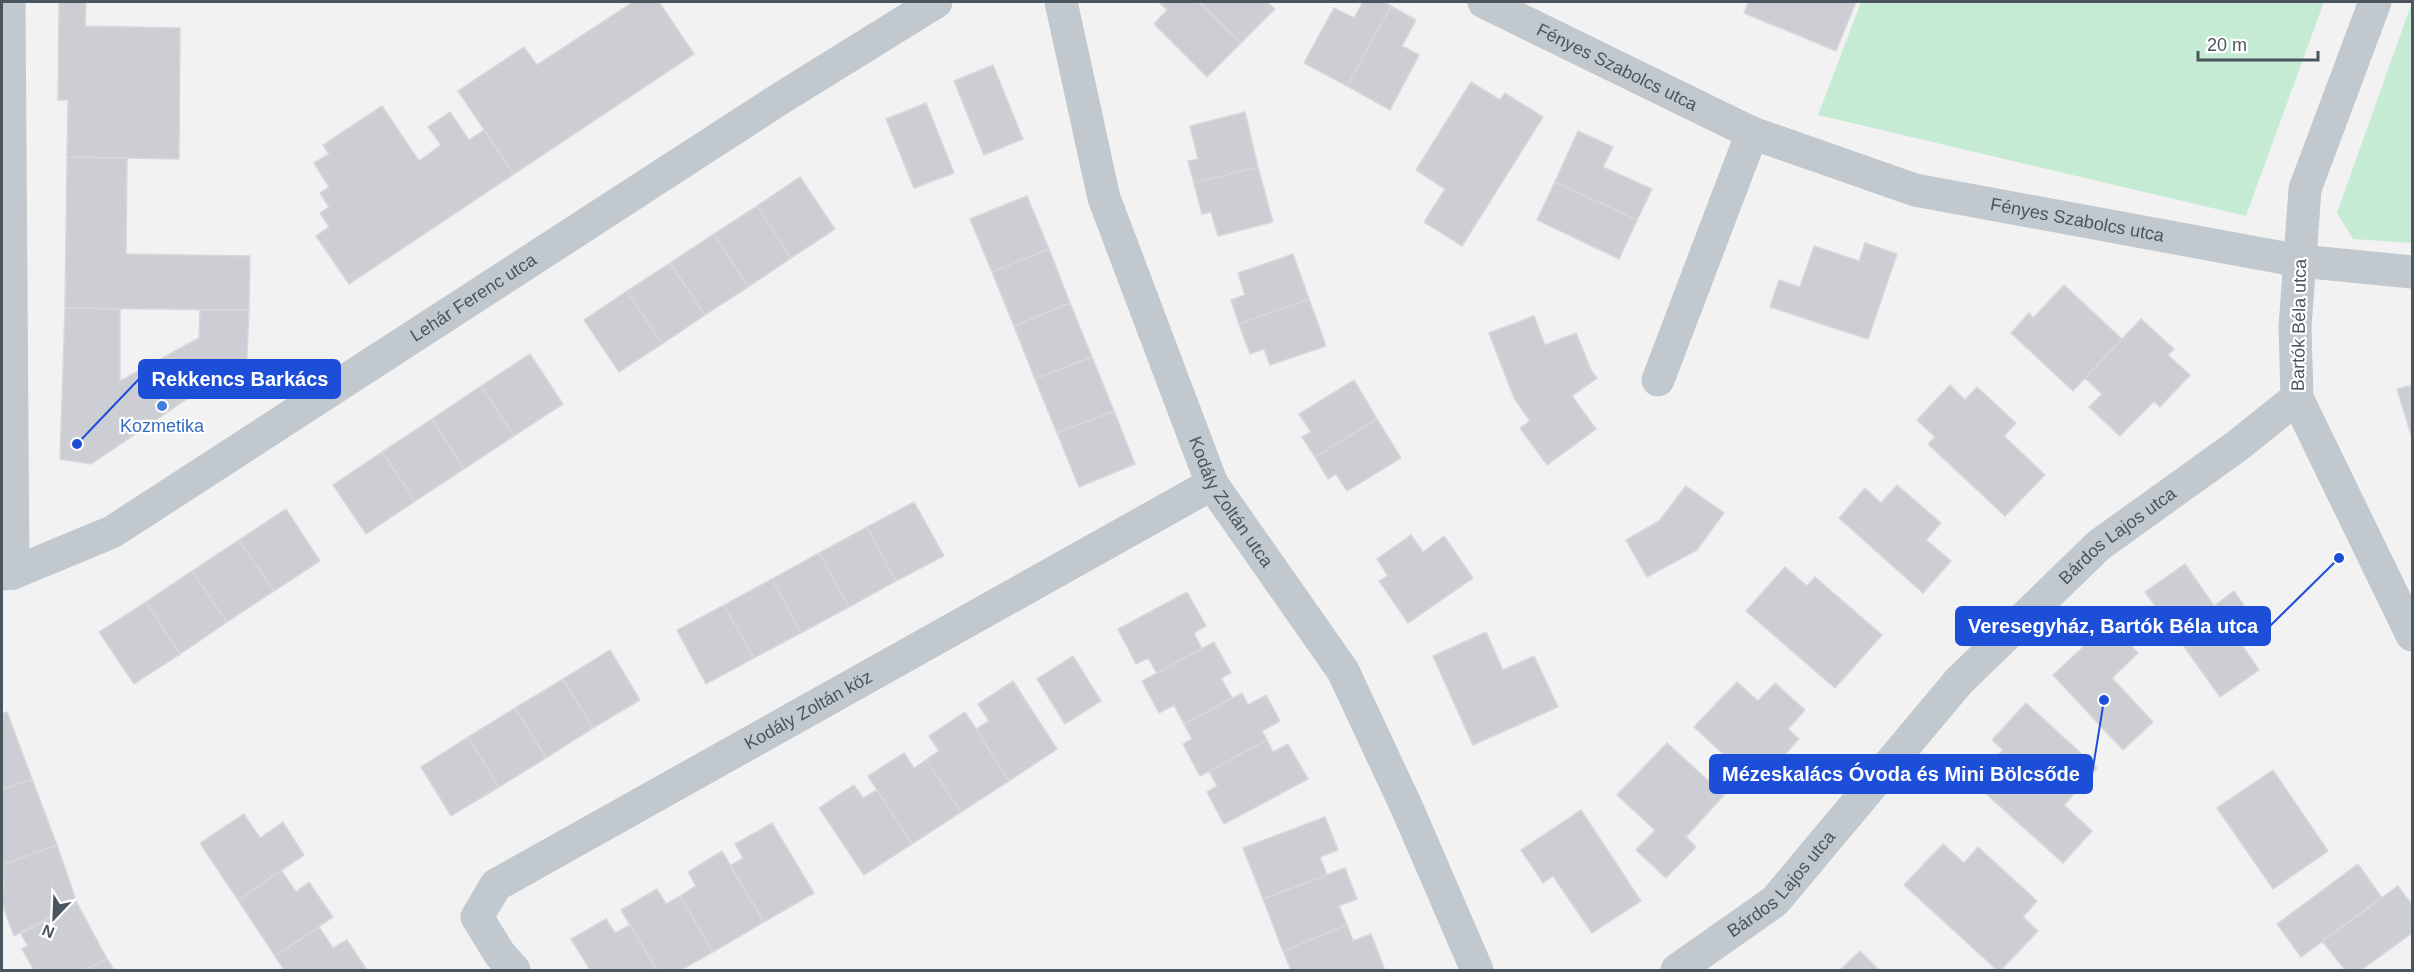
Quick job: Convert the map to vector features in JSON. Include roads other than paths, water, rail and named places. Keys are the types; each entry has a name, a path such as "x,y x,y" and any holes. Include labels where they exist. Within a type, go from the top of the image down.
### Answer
{"street":[{"path":"7,574 9,2"},
{"name":"Lehár Ferenc utca","path":"7,574 112,532 778,100 936,2"},
{"name":"Kodály Zoltán utca","path":"1061,2 1104,198 1212,484 1343,672 1407,808 1477,970"},
{"name":"Fényes Szabolcs utca","path":"1484,2 1752,133 1916,190 2300,261 2412,272"},
{"name":"Bartók Béla utca","path":"2375,2 2305,189 2295,327 2297,399 2412,635"},
{"path":"1658,380 1752,133"},
{"name":"Bárdos Lajos utca","path":"1677,970 1775,901 1959,681 2098,545 2237,446 2297,399"},
{"name":"Kodály Zoltán köz","path":"514,970 499,953 477,917 496,885 1212,484"}],"place":[{"name":"Kozmetika","path":"162,406"},
{"name":"Rekkencs Barkács","path":"77,444"},
{"name":"Veresegyház, Bartók Béla utca","path":"2339,558"},
{"name":"Mézeskalács Óvoda és Mini Bölcsőde","path":"2104,700"}]}
